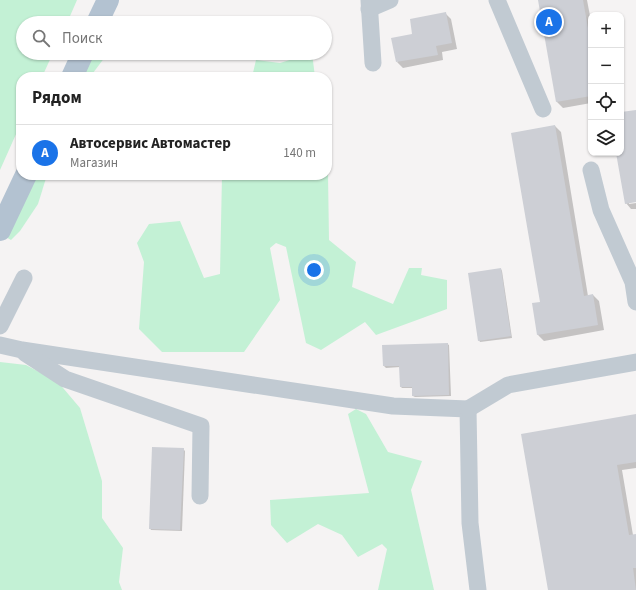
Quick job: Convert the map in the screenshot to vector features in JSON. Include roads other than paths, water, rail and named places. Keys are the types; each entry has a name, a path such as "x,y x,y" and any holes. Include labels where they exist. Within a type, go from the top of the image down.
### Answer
{"main road":[{"path":"100,16 108,0"},
{"path":"74,72 80,60"},
{"path":"0,230 24,180"}],"street":[{"path":"374,63 369,5 390,0"},
{"path":"497,0 543,109"},
{"path":"591,170 602,210 633,282 636,302"},
{"path":"0,326 24,278"},
{"path":"0,346 393,406 468,409 508,385 636,362"},
{"path":"22,350 64,379 202,426 200,496"},
{"path":"468,409 470,523 478,590"}],"place":[{"name":"Автосервис Автомастер","path":"549,22"}]}
